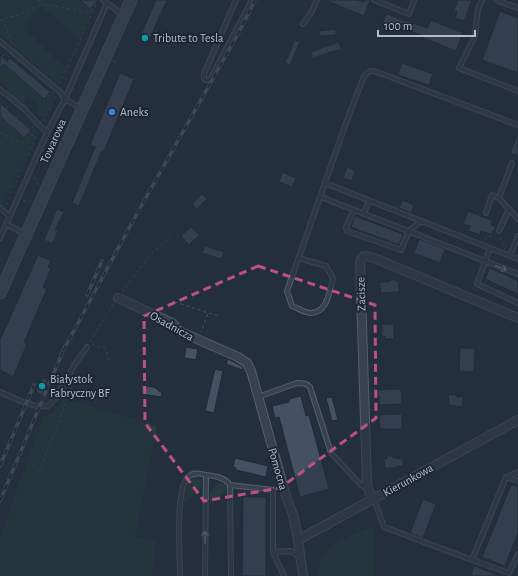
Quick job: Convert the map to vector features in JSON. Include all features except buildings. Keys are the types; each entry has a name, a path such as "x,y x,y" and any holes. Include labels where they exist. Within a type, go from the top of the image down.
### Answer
{"main road":[{"name":"Towarowa","path":"0,293 131,0"}],"street":[{"name":"Zacisze","path":"373,499 368,489 360,268 360,261 362,257 374,258 518,318"},
{"name":"Osadnicza","path":"118,298 168,321 177,327 181,332 234,355 247,363"},
{"name":"Pomocna","path":"247,363 251,371 286,496 294,518 303,576"},
{"name":"Kierunkowa","path":"298,540 518,420"}],"lane":[{"path":"236,0 204,74 205,80 209,80 211,78 252,0"},
{"path":"303,24 312,11 317,0"},
{"path":"374,0 409,14 414,0"},
{"path":"482,0 478,9 475,36 459,68 518,91"},
{"path":"496,0 518,8"},
{"path":"0,238 47,133 65,99 105,1 124,16"},
{"path":"0,41 65,99 82,109"},
{"path":"299,258 326,266 332,276 324,305 317,312 310,313 292,306 287,291 364,76 367,72 377,72 518,125"},
{"path":"0,90 23,108 47,133"},
{"path":"499,198 512,162"},
{"path":"325,183 518,259"},
{"path":"486,213 492,195 499,198 518,220"},
{"path":"321,197 518,274"},
{"path":"364,213 369,201"},
{"path":"499,231 509,209"},
{"path":"2,210 10,216"},
{"path":"354,210 346,228 347,231 401,250 409,231 420,221"},
{"path":"6,224 26,234"},
{"path":"509,256 518,236"},
{"path":"490,248 477,284 518,303"},
{"path":"0,392 40,407 48,406 56,398 75,364 87,347"},
{"path":"258,397 297,384 307,384 310,388 331,453 361,485 368,489"},
{"path":"472,560 506,477 518,472"},
{"path":"180,576 181,491 185,480 192,474 197,473 225,480 230,485 273,490 273,552 284,576"},
{"path":"205,576 206,475"},
{"path":"506,477 518,481"},
{"path":"230,485 231,576"},
{"path":"373,499 384,527 509,575 518,554"},
{"path":"291,551 298,540"},
{"path":"273,552 291,551 301,560"}],"path":[{"path":"38,0 43,4 86,12 89,12 97,3"},
{"path":"2,210 40,127 55,90 99,0"},
{"path":"2,18 15,16 43,4"},
{"path":"0,21 5,14"},
{"path":"2,18 13,46 12,51"},
{"path":"2,56 6,52"},
{"path":"115,62 119,61"},
{"path":"39,106 55,90"},
{"path":"6,108 10,104"},
{"path":"16,118 20,113"},
{"path":"26,126 30,121"},
{"path":"0,133 22,143 29,139 40,127"},
{"path":"30,172 38,185"},
{"path":"16,202 32,200"},
{"path":"478,243 499,231 499,236 509,256"},
{"path":"109,363 106,349 89,343 110,306 118,298 149,256 172,236"},
{"path":"175,302 220,316"},
{"path":"198,340 208,313"},
{"path":"39,472 79,369"}],"highlighted area":[{"path":"258,266 375,305 376,418 280,488 204,501 145,423 144,316"}],"green space":[{"path":"0,0 80,0 90,9 89,11 94,7 80,39 41,6 23,27 66,69 63,75 60,76 62,77 58,86 51,80 51,78 0,34 0,22 6,15 5,14 0,20"},
{"path":"4,64 44,99 39,105 28,95 23,101 29,107 27,110 7,91 8,88 0,81 0,67 1,68"},
{"path":"53,91 55,93 42,123 39,121 42,117 36,111"},
{"path":"0,116 27,127 30,124 38,131 2,208 0,205"},
{"path":"63,398 157,426 135,537 156,542 152,576 0,576 0,538 43,416 50,415 59,406"},
{"path":"196,477 201,480 202,488 184,504 186,489 190,482"},
{"path":"221,483 225,485 226,490 210,505 212,489"},
{"path":"374,526 375,573 380,576 319,576 320,560 333,545"}],"railway":[{"path":"63,351 135,217 238,34 255,0"},
{"path":"87,295 102,261"},
{"path":"0,501 65,346"},
{"path":"0,466 34,385"}],"place":[{"name":"Tribute to Tesla","path":"145,38"},
{"name":"Aneks","path":"112,112"},
{"name":"Białystok Fabryczny BF","path":"42,386"}]}
